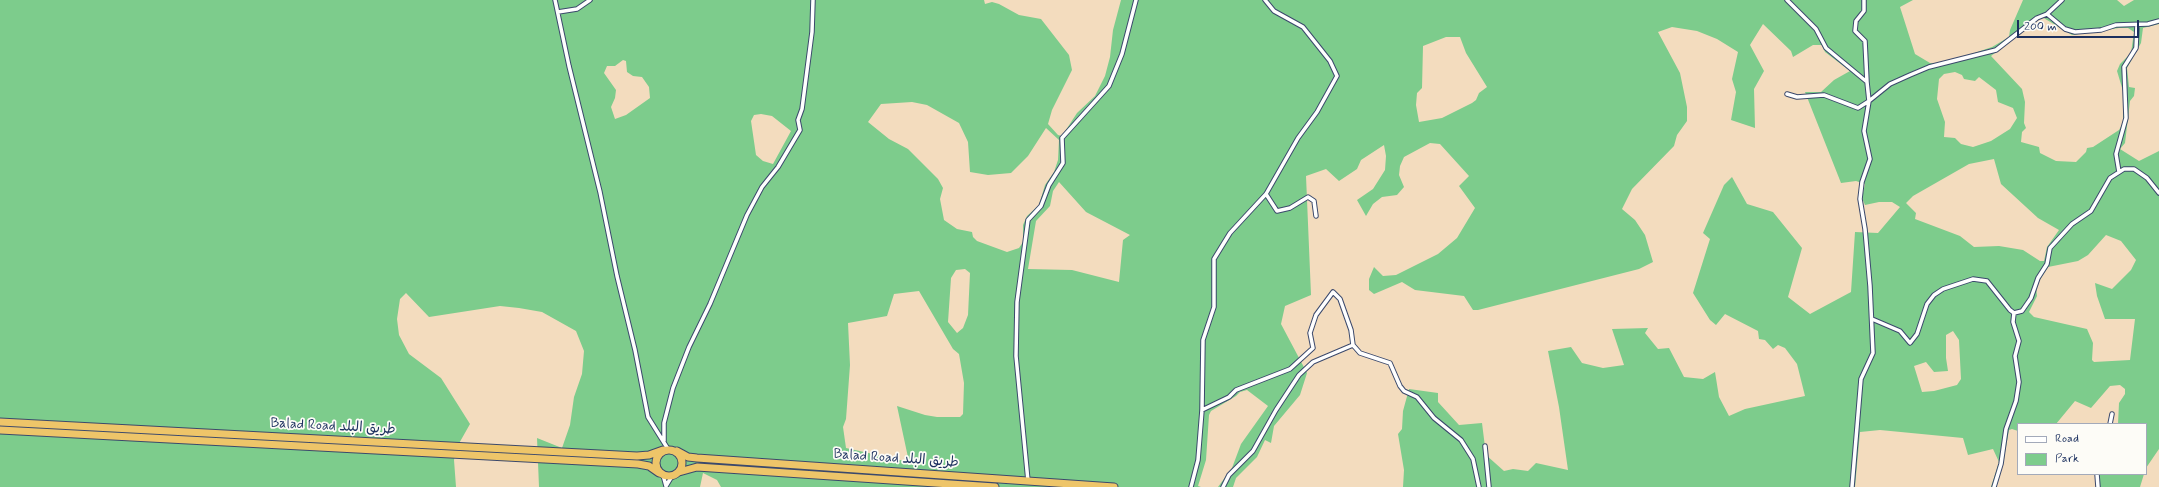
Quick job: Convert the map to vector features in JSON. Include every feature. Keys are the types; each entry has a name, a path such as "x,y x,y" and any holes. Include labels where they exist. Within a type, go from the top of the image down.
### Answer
{"highway":[{"name":"Balad Road طريق البلد","path":"0,422 638,456 649,455 666,449"},
{"name":"Balad Road طريق البلد","path":"0,430 638,464 649,466 661,474"},
{"path":"666,449 677,452 682,459 676,474 661,474 655,461 657,456 666,449"},
{"name":"Balad Road طريق البلد","path":"677,452 688,457 697,458 1114,487"},
{"name":"Balad Road طريق البلد","path":"676,474 697,467 995,487"}],"street":[{"path":"555,0 569,66 600,192 617,276 635,350 648,417 655,431 664,441"},
{"path":"558,12 577,9 590,0"},
{"path":"666,449 664,441 664,423 671,395 689,347 710,304 747,215 762,187 778,167 800,130 798,120 802,110 812,32 813,0"},
{"path":"1028,481 1016,356 1017,302 1028,220 1041,206 1049,185 1062,163 1062,138 1109,86 1122,54 1136,0"},
{"path":"1191,487 1198,460 1202,410 1203,340 1214,307 1214,259 1230,233 1266,194 1298,138 1317,112 1337,76 1330,61 1303,28 1274,11 1265,0"},
{"path":"1787,0 1816,29 1826,48 1867,82"},
{"path":"1852,487 1861,379 1873,352 1872,318 1865,229 1860,199 1862,182 1870,159 1864,131 1869,102 1865,41 1855,31 1856,21 1864,10 1864,0"},
{"path":"1787,94 1797,97 1824,95 1858,108 1869,102 1890,84 1930,67 1996,50 2037,18 2047,14 2062,0"},
{"path":"2047,14 2065,29 2075,32 2101,30 2116,25 2137,25 2159,21"},
{"path":"2119,172 2116,154 2126,118 2124,67 2136,48 2137,25"},
{"path":"2014,313 2022,311 2026,307 2038,278 2047,264 2050,248 2072,224 2091,211 2110,178 2124,169 2134,169 2147,178 2159,193"},
{"path":"1266,194 1277,211 1290,208 1308,197 1314,201 1316,216"},
{"path":"1872,318 1904,334 1910,343 1917,334 1927,304 1934,295 1943,289 1973,279 1987,281 2014,313"},
{"path":"1202,410 1229,396 1236,390 1290,369 1313,348 1310,333 1316,315 1333,292 1340,299 1351,330 1353,345 1360,353 1390,362 1400,386 1417,397 1434,418 1461,440 1473,459 1479,487"},
{"path":"1994,487 2001,464 2006,429 2016,400 2019,382 2015,356 2019,340 2013,322 2014,313"},
{"path":"1223,487 1229,475 1253,451 1276,410 1299,375 1313,362 1353,345"},
{"path":"2110,423 2112,414"},
{"path":"1485,446 1489,487"},
{"path":"661,474 666,486 676,474"},
{"path":"2097,475 2098,487"}],"green space":[{"path":"0,0 984,0 985,4 992,2 999,4 1019,15 1041,19 1069,55 1072,70 1052,110 1048,124 1058,135 1062,136 1077,113 1095,96 1105,76 1110,57 1113,30 1121,0 1913,0 1900,7 1915,54 1930,63 1942,64 1992,47 2009,37 2010,30 2023,0 2117,0 2124,6 2134,0 2159,0 2159,24 2143,28 2141,43 2127,68 2129,87 2135,88 2134,96 2130,101 2125,143 2120,149 2139,161 2159,151 2159,449 2147,467 2147,423 2118,423 2119,403 2125,394 2125,389 2120,385 2110,386 2091,408 2075,401 2057,423 2017,423 2017,431 2012,429 2009,430 2003,464 1996,487 1991,487 1999,462 1993,449 1968,455 1963,438 1880,430 1860,432 1855,487 1403,487 1404,470 1398,434 1402,429 1403,411 1409,389 1438,393 1438,402 1459,425 1482,423 1486,455 1504,471 1513,469 1528,471 1536,463 1568,470 1559,407 1548,351 1571,347 1582,363 1603,368 1624,365 1612,329 1648,328 1645,333 1658,349 1669,348 1684,377 1703,379 1715,372 1719,397 1729,416 1745,409 1805,396 1797,364 1785,348 1778,345 1773,349 1765,340 1759,339 1758,331 1725,314 1716,325 1710,320 1693,293 1710,239 1703,233 1724,185 1732,177 1747,204 1773,212 1802,248 1788,297 1810,314 1851,292 1855,232 1878,233 1900,207 1892,202 1879,202 1865,205 1862,198 1865,184 1856,181 1841,183 1805,92 1821,92 1834,80 1850,71 1825,52 1822,45 1813,45 1793,57 1791,51 1763,24 1750,45 1764,71 1754,89 1755,128 1731,120 1736,92 1732,79 1738,52 1717,39 1697,31 1672,27 1658,32 1680,73 1687,107 1687,121 1677,135 1674,146 1632,189 1622,209 1635,220 1645,235 1653,262 1639,269 1478,310 1473,310 1464,296 1415,290 1402,282 1374,294 1369,290 1369,279 1374,267 1383,276 1396,275 1438,254 1457,238 1475,208 1459,186 1469,176 1440,144 1430,143 1404,157 1400,166 1399,175 1404,187 1397,195 1382,197 1373,204 1366,216 1357,200 1373,189 1385,170 1386,156 1384,145 1361,160 1357,169 1339,181 1326,169 1306,176 1311,295 1285,306 1281,324 1307,373 1300,395 1274,426 1271,443 1265,440 1257,457 1236,478 1233,487 1218,487 1232,468 1241,444 1268,406 1247,390 1240,392 1211,411 1209,415 1206,460 1198,486 1201,487 721,487 717,480 703,473 700,487 539,487 537,438 562,448 570,425 574,397 582,374 584,351 576,331 542,312 500,306 429,317 406,293 400,299 397,319 399,335 409,354 441,378 470,424 457,447 454,460 456,487 0,487","holes":["2042,17 2072,35 2119,28 2128,28 2134,32 2131,53 2120,64 2117,71 2123,91 2123,123 2119,130 2093,147 2087,148 2086,152 2076,162 2056,161 2040,153 2039,147 2021,142 2022,132 2026,128 2024,123 2025,102 2022,89 1991,56","1446,37 1460,37 1466,53 1487,87 1479,93 1476,100 1472,103 1442,118 1419,122 1416,105 1417,93 1422,88 1423,46","623,60 626,61 627,72 633,76 642,77 649,87 650,98 626,115 615,119 611,107 615,98 616,90 604,73 607,66 615,66","1955,72 1962,75 1964,79 1975,81 1979,77 1996,90 1998,102 2013,108 2017,118 2010,129 1991,141 1973,147 1961,144 1955,138 1944,137 1945,122 1937,99 1939,79 1944,74","912,102 927,105 959,123 968,142 970,172 988,175 1011,173 1028,156 1046,128 1059,140 1058,160 1054,172 1045,185 1039,205 1027,216 1023,225 1023,242 1019,248 1007,252 977,241 973,237 972,232 957,229 944,220 940,199 943,188 938,179 908,149 889,139 868,122 881,104","761,114 772,116 791,131 773,164 763,161 756,155 751,121 754,115","1994,159 2001,184 2038,218 2059,230 2047,247 2044,261 2040,261 2023,250 1999,246 1974,247 1960,236 1915,219 1916,213 1906,203 1913,196 1969,164","1059,182 1086,212 1130,235 1123,240 1119,282 1072,270 1028,269 1036,221 1050,206 1053,191","2106,235 2121,241 2136,260 2131,270 2112,289 2095,283 2097,296 2105,319 2135,319 2130,360 2094,362 2092,360 2093,343 2087,329 2034,317 2029,312 2037,296 2036,286 2048,267 2078,261 2088,255","965,269 970,273 968,315 963,328 957,333 948,322 951,278 956,270","919,291 953,349 959,354 964,383 963,414 960,417 937,417 925,415 897,406 909,462 846,448 843,427 846,419 850,365 848,323 887,316 894,294","1953,331 1959,340 1961,379 1957,385 1934,391 1922,392 1914,366 1926,362 1934,372 1948,371 1946,358 1946,335"]},
{"path":"2095,475 2144,475 2140,487 2096,487"}]}
